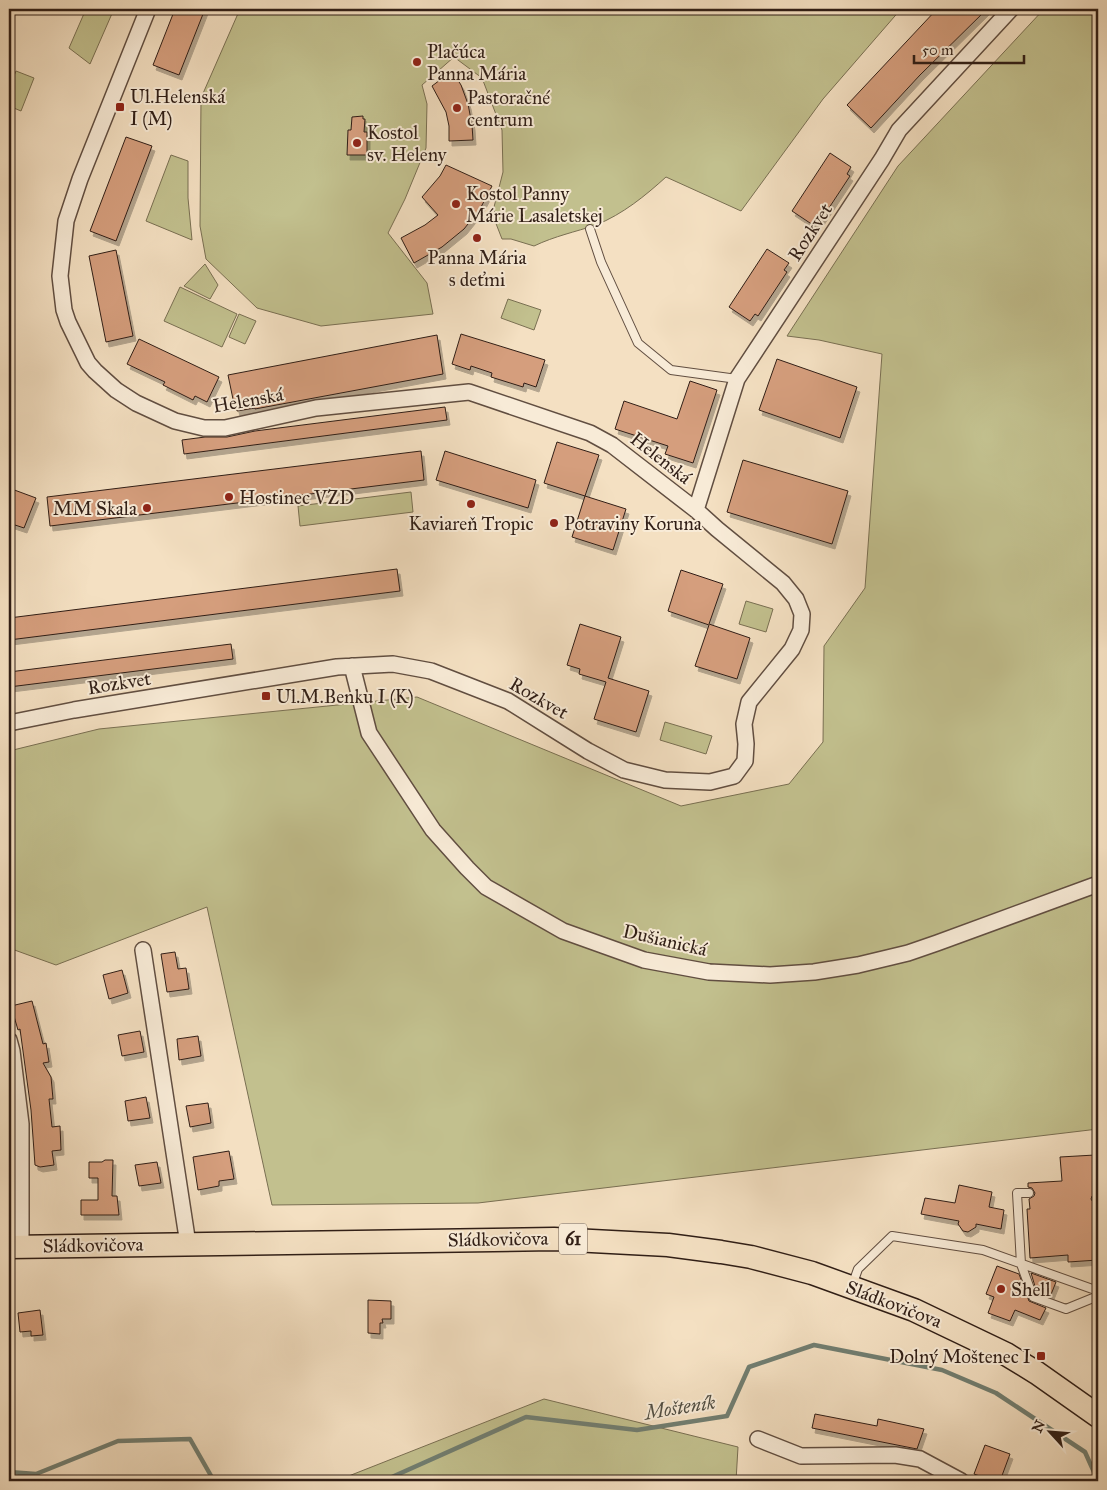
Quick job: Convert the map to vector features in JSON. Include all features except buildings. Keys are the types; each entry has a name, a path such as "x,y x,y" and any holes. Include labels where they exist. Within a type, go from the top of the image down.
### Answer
{"main road":[{"name":"Sládkovičova","path":"15,1246 544,1239 598,1240 697,1248 751,1257 812,1273 914,1310 982,1341 1037,1373 1098,1416"}],"street":[{"name":"Helenská","path":"148,9 83,170 66,221 60,276 64,310 83,354 95,371 116,390 136,403 175,421 204,428 225,428 316,408 469,392 590,432 696,510 710,524"},
{"name":"Rozkvet","path":"696,510 737,380 877,167 899,130 1011,9"},
{"name":"Rozkvet","path":"9,723 74,710 352,666 393,664 431,672 508,701 588,751 624,770 665,780 710,782 734,776 745,761 744,724 749,702 792,649 801,630 802,614 796,599 783,583 710,524"},
{"name":"Dušianická","path":"352,666 369,733 434,830 467,868 486,887 563,931 644,960 709,972 770,974 814,972 858,965 908,953 1098,884"},
{"path":"143,950 188,1244"},
{"path":"9,1040 21,1124 15,1246"},
{"path":"758,1438 801,1456 895,1455 920,1459 961,1481"}],"lane":[{"path":"590,229 600,262 638,343 671,370 737,380"},
{"path":"1029,1193 1017,1193 1021,1264 1034,1297 1066,1309 1098,1296"},
{"path":"851,1288 858,1269 892,1236 983,1250 1098,1291"}],"shaded area":[{"path":"86,9 114,9 90,64 69,48"},
{"path":"240,9 901,9 823,99 741,211 666,177 633,204 606,221 534,246 511,239 502,239 495,221 494,207 503,172 502,130 482,78 454,57 422,85 427,104 426,148 405,199 388,233 427,283 433,314 321,326 257,308 206,259 200,226 201,98"},
{"path":"1044,9 1098,9 1098,1129 478,1203 272,1205 207,907 56,965 9,948 9,751 99,729 417,697 681,806 789,784 823,742 824,646 865,588 882,354 819,340 787,336 898,166"},
{"path":"16,71 34,78 21,111 9,106 9,88"},
{"path":"171,155 188,161 188,198 192,240 146,221"},
{"path":"205,264 218,285 210,299 184,286"},
{"path":"180,287 237,314 222,347 164,321"},
{"path":"508,299 541,310 534,330 501,318"},
{"path":"239,314 256,321 245,344 229,337"},
{"path":"411,492 413,512 300,526 298,506"},
{"path":"746,601 773,609 766,632 739,624"},
{"path":"665,722 712,736 706,754 660,740"},
{"path":"544,1399 738,1447 736,1481 336,1481"}],"waterway":[{"name":"Mošteník","path":"383,1481 526,1417 637,1430 727,1416 749,1367 814,1345 942,1370 996,1393 1085,1452 1098,1481"},
{"name":"Mošteník","path":"9,1472 36,1474 118,1441 190,1439 214,1481"}],"place":[{"name":"Plačúca Panna Mária","path":"417,62"},
{"name":"Ul.Helenská I (M)","path":"120,107"},
{"name":"Pastoračné centrum","path":"457,108"},
{"name":"Kostol sv. Heleny","path":"357,143"},
{"name":"Kostol Panny Márie Lasaletskej","path":"456,204"},
{"name":"Panna Mária s deťmi","path":"477,238"},
{"name":"Hostinec VZD","path":"229,497"},
{"name":"Kaviareň Tropic","path":"471,504"},
{"name":"MM Skala","path":"147,508"},
{"name":"Potraviny Koruna","path":"554,523"},
{"name":"Ul.M.Benku I (K)","path":"266,696"},
{"name":"Shell","path":"1001,1289"},
{"name":"Dolný Moštenec I","path":"1041,1356"}]}
